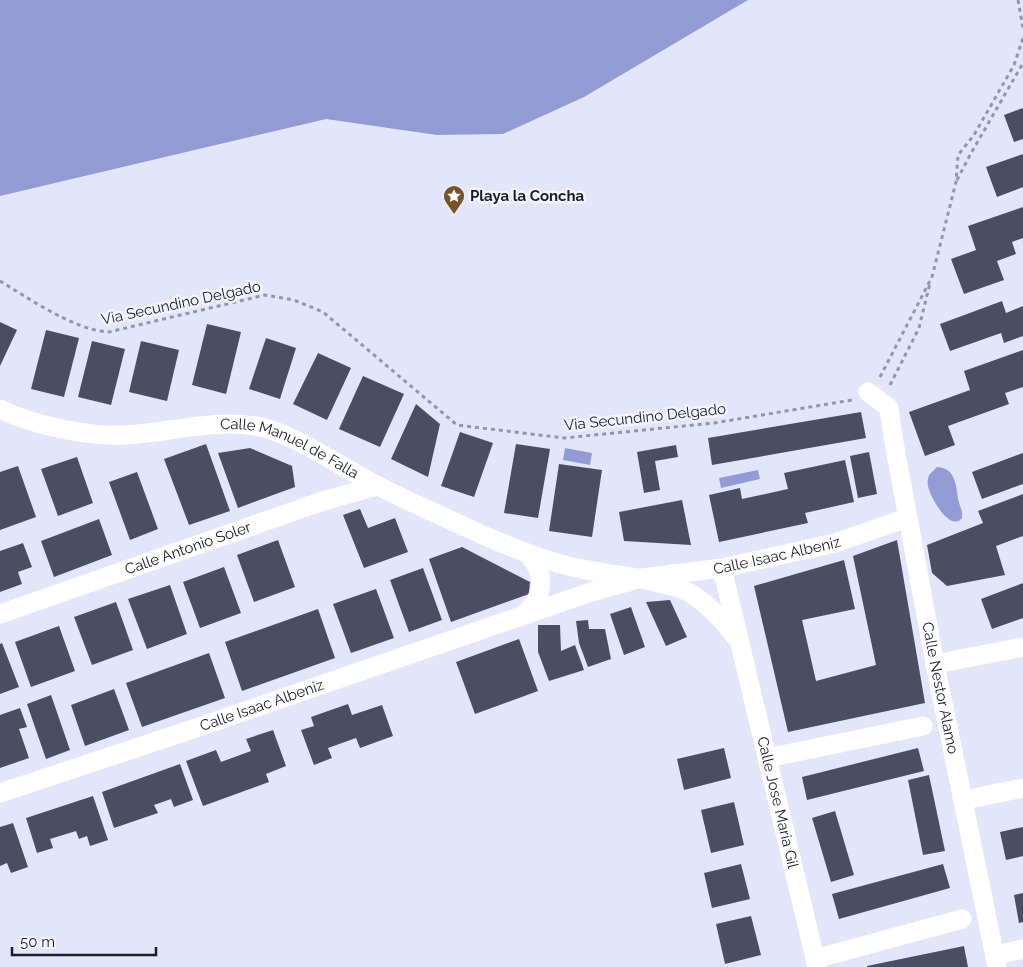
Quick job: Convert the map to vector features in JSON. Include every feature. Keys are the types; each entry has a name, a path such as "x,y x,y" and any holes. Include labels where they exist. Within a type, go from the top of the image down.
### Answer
{"street":[{"path":"868,392 889,408"},
{"name":"Calle Nestor Alamo","path":"889,408 935,664 996,961"},
{"name":"Calle Manuel de Falla","path":"0,409 39,424 83,432 124,435 231,423 259,427 297,441 377,486 490,538 562,565"},
{"name":"Calle Antonio Soler","path":"0,614 320,502 377,486"},
{"name":"Calle Isaac Albeniz","path":"0,793 594,591 642,578 722,568 835,544 908,518"},
{"path":"523,615 534,604 540,591 538,569 527,553"},
{"name":"Calle Isaac Albeniz","path":"562,565 642,578"},
{"name":"Calle Jose Maria Gil","path":"722,568 816,963"},
{"name":"Calle Jose Maria Gil","path":"642,578 676,587 693,595 718,617 738,640"},
{"path":"935,664 1023,647"},
{"path":"767,758 923,726"},
{"path":"964,800 1023,788"},
{"path":"816,963 962,919"},
{"path":"996,961 1023,949"}],"path":[{"path":"1018,0 1023,28"},
{"path":"889,408 890,384 919,328 956,182 958,155 974,135 1014,65 1023,38"},
{"path":"956,182 1023,63"},
{"path":"868,392 880,377 932,277"},
{"name":"Via Secundino Delgado","path":"0,280 64,317 95,331 108,332 265,295 294,300 323,312 457,425 564,438 714,423 850,401 868,392"}],"water":[{"path":"0,0 748,0 584,97 503,134 437,135 326,119 0,196"},
{"path":"565,448 592,453 590,465 563,460"},
{"path":"937,467 948,470 954,478 962,512 962,518 957,521 952,521 941,512 930,491 929,475"},
{"path":"758,470 760,479 721,488 719,478"}],"building":[{"path":"1023,108 1023,139 1014,142 1004,115"},
{"path":"1023,154 1023,187 997,197 986,167"},
{"path":"1023,207 1023,238 1012,242 1016,254 997,261 1004,280 964,294 951,259 976,250 968,226"},
{"path":"1002,301 1006,313 1023,306 1023,336 1004,343 1001,333 950,351 940,324"},
{"path":"0,322 17,330 0,366"},
{"path":"207,324 241,332 226,394 192,385"},
{"path":"46,330 79,338 64,397 31,389"},
{"path":"266,338 296,348 280,399 249,389"},
{"path":"92,341 125,349 111,405 78,397"},
{"path":"141,341 179,350 167,401 129,392"},
{"path":"1023,350 1023,387 1005,393 1009,404 948,426 955,445 925,456 909,412 970,390 964,371"},
{"path":"318,353 351,368 327,420 293,404"},
{"path":"363,376 404,394 380,447 339,429"},
{"path":"416,404 440,424 428,477 391,459"},
{"path":"861,412 866,438 712,465 708,438"},
{"path":"460,432 493,443 474,497 441,486"},
{"path":"206,444 230,511 189,525 164,459"},
{"path":"516,444 550,449 538,518 504,513"},
{"path":"676,445 678,457 655,461 660,490 644,493 637,452"},
{"path":"250,448 292,466 295,487 238,508 218,453"},
{"path":"869,452 877,494 858,498 850,456"},
{"path":"1023,453 1023,484 982,499 972,472"},
{"path":"77,457 93,503 58,516 41,469"},
{"path":"845,460 854,502 805,513 808,523 719,542 709,495 740,488 742,499 788,489 784,473"},
{"path":"559,464 602,470 592,537 549,531"},
{"path":"18,466 36,517 0,530 0,472"},
{"path":"137,472 158,529 130,540 109,482"},
{"path":"1023,494 1023,536 996,546 1005,575 947,586 932,573 927,545 983,523 978,511"},
{"path":"682,500 691,545 624,541 619,512"},
{"path":"360,509 368,528 395,518 408,552 364,568 343,515"},
{"path":"99,519 112,555 54,577 41,541"},
{"path":"278,540 295,587 254,602 237,555"},
{"path":"897,540 925,703 788,732 754,586 844,560 855,609 802,620 816,681 876,665 853,556"},
{"path":"23,543 32,567 18,572 22,584 0,592 0,551"},
{"path":"462,547 530,582 529,594 451,622 429,559"},
{"path":"224,567 241,613 200,628 183,582"},
{"path":"423,568 442,620 409,632 390,580"},
{"path":"1023,583 1023,618 992,629 981,599"},
{"path":"170,585 187,634 147,649 128,599"},
{"path":"376,589 394,638 351,653 333,604"},
{"path":"670,600 687,637 666,646 646,602"},
{"path":"116,602 133,650 92,665 74,617"},
{"path":"631,607 645,647 624,655 610,614"},
{"path":"318,609 335,658 242,691 225,642"},
{"path":"588,620 589,629 605,629 611,659 588,667 579,643 576,621"},
{"path":"538,625 560,625 561,651 575,645 584,670 549,681 538,652"},
{"path":"59,626 75,671 31,687 15,642"},
{"path":"519,639 538,691 475,714 456,662"},
{"path":"2,643 19,687 0,694 0,644"},
{"path":"209,653 225,698 142,727 126,683"},
{"path":"114,689 129,730 85,746 71,705"},
{"path":"51,695 70,750 46,759 27,704"},
{"path":"348,704 352,715 382,705 393,736 360,748 356,738 328,748 332,758 314,765 301,730 314,726 311,717"},
{"path":"20,708 27,727 19,729 29,758 0,768 0,715"},
{"path":"273,730 286,766 266,774 269,782 203,806 186,761 216,750 221,762 251,751 246,739"},
{"path":"724,748 731,778 684,790 677,759"},
{"path":"918,748 924,771 807,800 802,777"},
{"path":"180,764 193,800 174,807 171,799 154,805 158,813 114,828 102,792"},
{"path":"929,775 945,851 923,855 908,780"},
{"path":"93,796 108,840 90,846 87,836 79,839 76,831 50,839 53,848 37,853 26,818"},
{"path":"734,802 744,845 711,853 701,810"},
{"path":"835,811 854,875 831,882 812,818"},
{"path":"13,823 28,867 11,873 7,863 0,866 0,827"},
{"path":"1023,827 1023,856 1006,860 1000,832"},
{"path":"741,864 750,899 712,908 704,873"},
{"path":"943,864 950,888 839,919 832,894"},
{"path":"1023,893 1023,922 1019,923 1014,895"},
{"path":"751,916 761,955 725,964 716,924"},
{"path":"964,946 968,967 867,967 867,966"}],"place":[{"name":"Playa la Concha","path":"454,215"}]}
